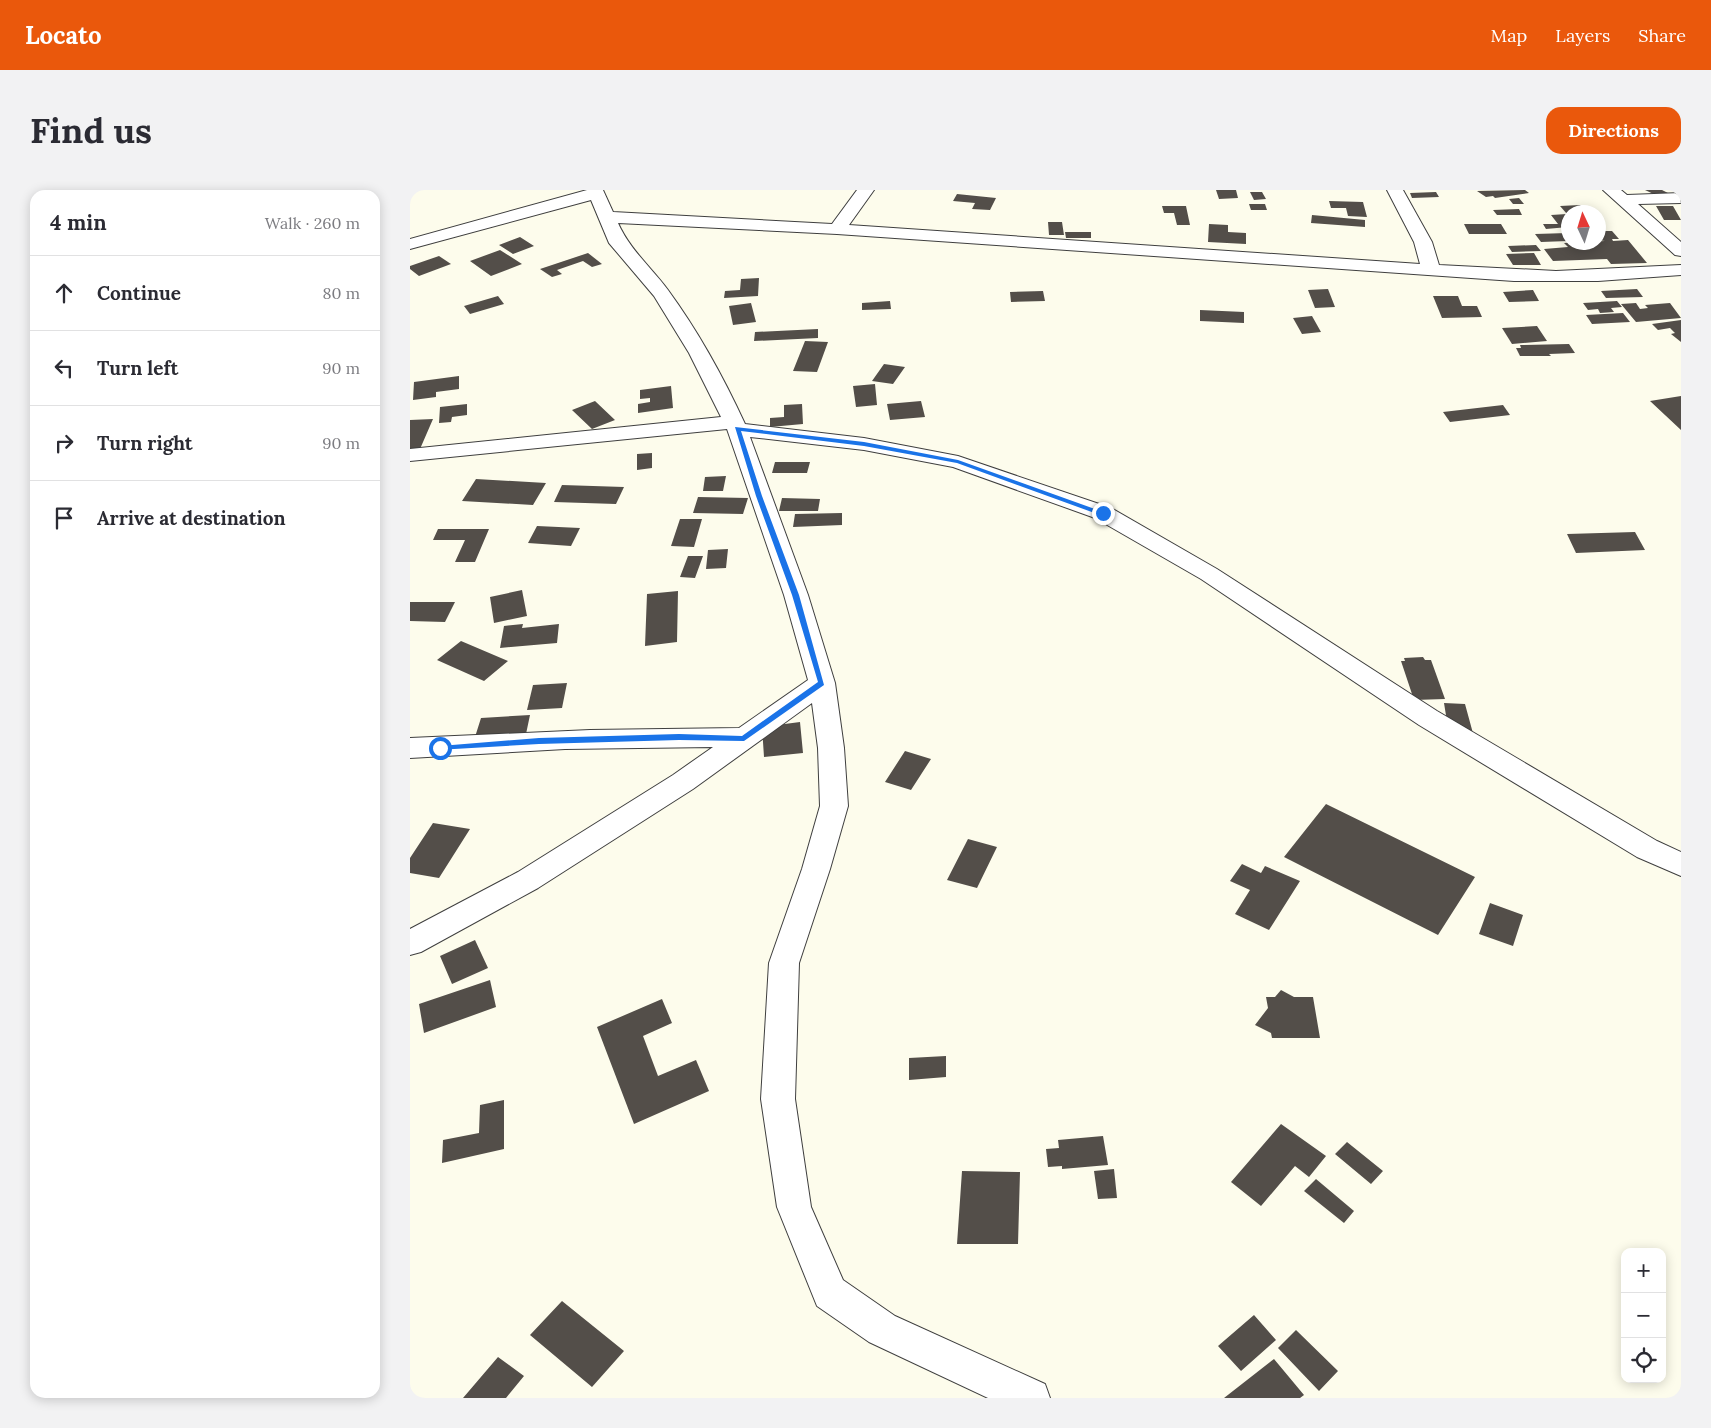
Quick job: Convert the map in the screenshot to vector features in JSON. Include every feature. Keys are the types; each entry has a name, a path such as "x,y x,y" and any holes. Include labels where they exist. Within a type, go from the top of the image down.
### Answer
{"street":[{"path":"838,228 866,190"},
{"path":"1395,190 1424,242 1431,270"},
{"path":"1616,195 1681,198"},
{"path":"1616,195 1681,251"},
{"path":"599,200 618,243 660,293 700,353 736,425 759,496 796,595 822,683 831,748 834,806 816,869 784,963 778,1099 794,1207 830,1293 882,1329 1031,1398"},
{"path":"410,244 599,200 838,228 1431,270 1572,277 1632,276 1681,270"},
{"path":"410,456 736,425 864,444 958,462 1103,513 1209,574 1428,718 1647,849 1681,865"},
{"path":"410,943 528,880 683,782 822,683"},
{"path":"410,748 679,737 744,738"}],"building":[{"path":"1216,190 1236,190 1238,198 1219,199"},
{"path":"1525,190 1529,193 1495,198 1493,196 1486,197 1477,191"},
{"path":"1645,190 1662,190 1672,195 1662,198"},
{"path":"1250,192 1262,192 1266,199 1254,200"},
{"path":"1436,192 1439,197 1412,198 1410,193"},
{"path":"957,194 996,198 990,210 972,209 975,203 953,201"},
{"path":"1519,198 1524,204 1513,204 1509,199"},
{"path":"1329,201 1363,202 1367,217 1348,216 1346,208 1331,208"},
{"path":"1249,204 1265,204 1267,210 1251,210"},
{"path":"1162,206 1186,206 1190,225 1177,225 1174,213 1164,213"},
{"path":"1656,206 1673,206 1681,220 1664,220"},
{"path":"1519,209 1522,215 1497,215 1493,210"},
{"path":"1561,214 1561,228 1546,229 1543,224 1558,224 1551,215"},
{"path":"1312,215 1365,220 1365,227 1311,223"},
{"path":"1048,222 1062,222 1064,235 1049,235"},
{"path":"1209,224 1228,225 1228,232 1246,233 1246,244 1208,242"},
{"path":"1464,224 1501,224 1507,234 1469,234"},
{"path":"1606,231 1612,231 1619,239 1612,239 1613,241 1628,240 1647,263 1611,264 1607,259 1553,261 1544,249 1561,248 1561,250 1606,250"},
{"path":"1065,232 1091,232 1091,238 1066,238"},
{"path":"1561,233 1561,241 1541,242 1535,234"},
{"path":"520,237 534,246 513,254 499,245"},
{"path":"1536,245 1541,251 1512,252 1508,246"},
{"path":"500,250 522,264 491,276 470,261"},
{"path":"588,253 602,264 592,267 583,261 557,270 562,274 552,277 540,269"},
{"path":"1534,253 1541,265 1513,265 1506,254"},
{"path":"439,256 451,264 419,276 410,269 410,266"},
{"path":"759,278 758,296 724,298 725,291 740,290 741,279"},
{"path":"1328,289 1335,307 1315,308 1308,290"},
{"path":"1637,289 1643,297 1606,298 1601,291"},
{"path":"1533,290 1539,301 1509,302 1503,292"},
{"path":"1043,291 1045,301 1011,302 1010,292"},
{"path":"498,296 504,304 470,314 464,306"},
{"path":"1433,296 1458,296 1462,306 1477,306 1482,317 1442,318"},
{"path":"890,301 891,309 862,310 862,303"},
{"path":"1617,301 1622,307 1611,308 1614,312 1600,313 1598,309 1588,310 1583,303"},
{"path":"751,303 756,322 733,325 729,306"},
{"path":"1636,303 1640,309 1648,308 1645,305 1670,303 1681,318 1636,322 1621,304"},
{"path":"1200,310 1244,312 1244,323 1200,321"},
{"path":"1623,313 1630,322 1592,324 1586,315"},
{"path":"1312,316 1321,332 1302,334 1293,318"},
{"path":"1681,320 1681,342 1671,334 1675,333 1670,328 1658,330 1652,324"},
{"path":"1537,326 1547,341 1512,344 1502,328"},
{"path":"818,329 818,338 754,341 755,332"},
{"path":"805,341 828,342 817,372 793,371"},
{"path":"1569,344 1575,353 1549,354 1551,356 1520,356 1516,348 1521,348 1520,345"},
{"path":"884,364 905,367 893,384 872,381"},
{"path":"459,376 459,389 436,392 436,397 413,400 414,382"},
{"path":"875,384 877,405 856,407 853,386"},
{"path":"671,386 673,408 638,413 638,404 650,402 650,398 640,399 640,390"},
{"path":"1681,396 1681,430 1650,401"},
{"path":"595,401 615,420 592,429 572,410"},
{"path":"921,401 925,417 890,420 887,404"},
{"path":"467,404 467,415 452,417 451,422 439,423 440,407"},
{"path":"802,404 803,424 770,427 770,418 784,417 784,405"},
{"path":"1503,405 1510,415 1450,422 1443,412"},
{"path":"433,419 420,449 410,449 410,420"},
{"path":"652,453 652,468 637,470 637,454"},
{"path":"775,462 810,462 807,473 772,473"},
{"path":"726,476 723,491 703,491 705,477"},
{"path":"476,479 546,483 533,505 462,501"},
{"path":"562,485 624,487 616,504 554,502"},
{"path":"698,497 748,498 743,514 693,513"},
{"path":"782,498 820,499 818,511 779,511"},
{"path":"842,513 842,525 793,527 795,514"},
{"path":"680,519 702,519 694,547 671,546"},
{"path":"537,526 580,528 571,546 528,543"},
{"path":"438,529 489,529 475,562 455,562 465,540 433,540"},
{"path":"1635,532 1645,550 1576,553 1567,534"},
{"path":"728,549 726,568 706,569 708,550"},
{"path":"688,556 703,556 695,578 680,577"},
{"path":"522,590 527,616 494,623 490,597"},
{"path":"678,591 677,642 645,646 647,594"},
{"path":"410,602 455,602 445,622 410,621"},
{"path":"523,624 522,628 559,624 557,643 500,648 504,626"},
{"path":"461,641 508,661 484,681 437,660"},
{"path":"1423,657 1425,660 1431,660 1445,699 1414,700 1401,661 1405,661 1404,658"},
{"path":"567,683 562,708 527,710 533,685"},
{"path":"1444,703 1465,704 1474,737 1449,734"},
{"path":"530,715 526,734 475,737 481,718"},
{"path":"800,722 803,753 764,757 762,727"},
{"path":"905,751 931,759 911,790 885,782"},
{"path":"1326,804 1475,877 1438,935 1284,857"},
{"path":"433,823 470,829 439,878 410,873 410,858"},
{"path":"968,839 997,847 977,888 947,880"},
{"path":"1242,864 1261,873 1265,866 1300,881 1269,930 1235,914 1250,890 1230,881"},
{"path":"1490,903 1523,915 1513,946 1479,934"},
{"path":"475,940 488,968 452,984 440,956"},
{"path":"490,980 496,1007 424,1033 419,1004"},
{"path":"1281,990 1294,997 1313,997 1320,1038 1272,1038 1271,1033 1255,1025 1268,1008 1266,997 1275,997"},
{"path":"662,999 672,1023 643,1036 658,1076 696,1060 709,1091 634,1124 597,1027"},
{"path":"946,1056 946,1077 909,1080 909,1058"},
{"path":"504,1100 504,1149 442,1163 443,1140 479,1133 480,1105"},
{"path":"1281,1124 1326,1156 1309,1177 1295,1166 1261,1206 1231,1182"},
{"path":"1103,1136 1108,1165 1062,1169 1062,1166 1048,1167 1046,1149 1059,1148 1058,1140"},
{"path":"1347,1142 1383,1171 1371,1184 1335,1154"},
{"path":"1114,1169 1117,1198 1098,1199 1094,1171"},
{"path":"962,1171 1020,1172 1018,1244 957,1244"},
{"path":"1316,1179 1354,1211 1344,1223 1304,1191"},
{"path":"562,1301 624,1351 592,1387 530,1335"},
{"path":"1254,1315 1276,1340 1241,1371 1218,1346"},
{"path":"1296,1330 1338,1371 1319,1391 1278,1348"},
{"path":"498,1357 524,1376 506,1398 463,1398"},
{"path":"1274,1359 1304,1395 1300,1398 1224,1398"}],"route":[{"path":"440,748 539,741 679,737 744,738 822,683 796,595 759,496 737,429 864,444 958,462 1103,513"}]}
